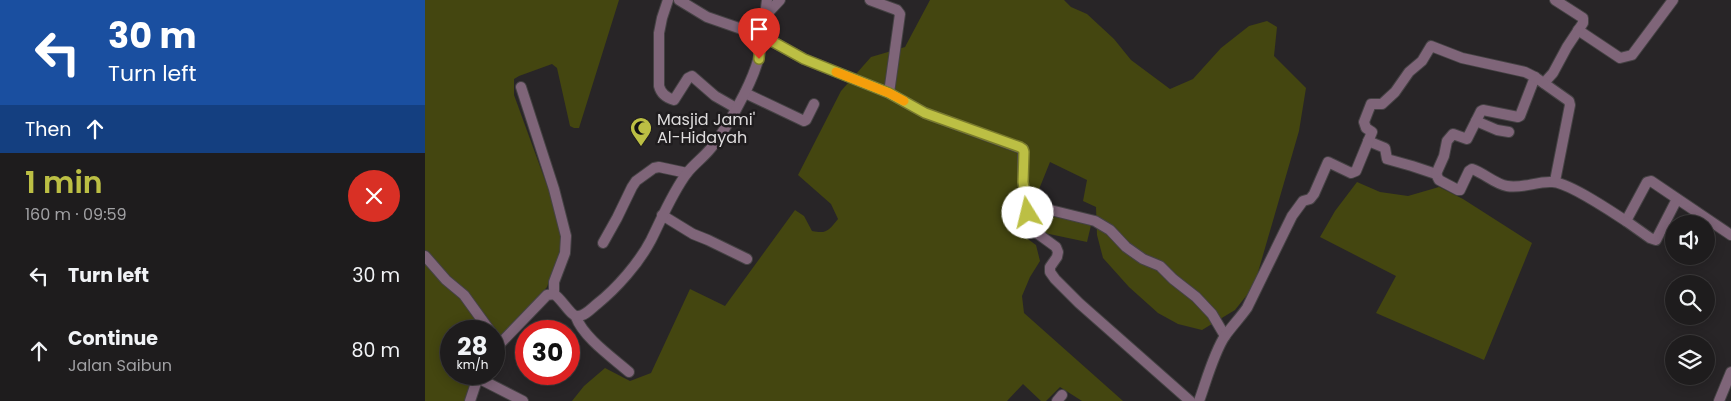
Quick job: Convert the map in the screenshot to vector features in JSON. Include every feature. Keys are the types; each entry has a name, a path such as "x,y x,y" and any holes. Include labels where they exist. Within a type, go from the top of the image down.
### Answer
{"street":[{"path":"668,0 659,33 659,86 661,91 666,97 674,100 688,78 692,76 715,96 736,108"},
{"path":"679,0 707,17 768,39 804,59 889,93 925,113 1023,149 1023,182 1026,204 1034,231 1056,247 1058,252 1050,267 1050,272 1079,303 1190,401"},
{"path":"576,317 590,310 607,296 637,263 687,172 712,147 736,108 745,93 759,59 759,37 767,0"},
{"path":"765,16 780,0"},
{"path":"870,0 897,10 900,14 889,93"},
{"path":"1436,174 1444,156 1447,141 1453,134 1467,139 1483,110 1520,116 1540,80 1553,72 1583,23 1583,18 1555,0"},
{"path":"1578,30 1620,58 1624,58 1632,55 1673,0"},
{"path":"1199,401 1225,336 1247,308 1292,216 1303,200 1310,199 1312,196 1328,162 1351,173 1356,171 1372,131 1366,128 1364,122 1371,104 1382,104 1395,92 1409,72 1422,61 1431,46 1462,58 1525,72 1540,80 1569,101 1570,105 1555,182"},
{"path":"521,87 554,189 566,236 565,253 554,282 554,294"},
{"path":"745,93 804,121 814,104"},
{"path":"1476,121 1497,130 1509,132"},
{"path":"1368,141 1385,148 1387,159 1436,174 1439,180 1457,190 1460,190 1469,171 1472,169 1505,186 1519,187 1540,182 1555,182 1592,199 1650,238 1657,240 1677,199"},
{"path":"603,243 631,187 636,181 654,168 659,167 687,172"},
{"path":"1626,221 1649,181 1731,235"},
{"path":"1026,204 1095,222 1110,230 1126,247 1143,259 1160,266 1173,279 1196,296 1212,314 1225,336"},
{"path":"662,215 693,234 747,259"},
{"path":"425,256 446,280 464,295 484,320"},
{"path":"505,335 547,295 554,294 571,314 576,317 579,324 598,345 629,372"},
{"path":"1719,401 1731,372"},
{"path":"470,401 476,385"},
{"path":"495,385 523,401"}],"shaded area":[{"path":"425,0 619,0 579,128 570,126 557,68 552,64 514,79 514,95 565,235 559,269 550,278 547,287 518,320 515,320 515,323 505,335 505,320 440,320 440,385 471,385 465,401 425,401"},
{"path":"930,0 1064,0 1071,7 1087,14 1114,39 1131,60 1170,89 1193,79 1221,48 1249,26 1267,21 1277,27 1274,56 1306,88 1299,131 1254,286 1235,310 1202,330 1178,324 1158,313 1129,287 1103,258 1097,235 1096,207 1083,201 1087,180 1050,162 1021,234 1036,245 1040,261 1030,277 1022,296 1024,313 1123,401 1082,401 1060,387 1046,401 1041,401 1023,384 1007,401 572,401 584,386 605,368 630,381 651,373 690,289 725,306 795,210 804,216 812,231 824,232 832,226 838,219 831,204 798,175 841,91 871,57 905,47"},
{"path":"1357,182 1380,192 1408,196 1439,187 1463,199 1532,243 1484,360 1376,313 1396,276 1320,237 1335,211"},
{"path":"1040,210 1092,221 1087,242 1035,231"}],"slow traffic":[{"path":"836,72 904,101"}],"place":[{"name":"Masjid Jami' Al-Hidayah","path":"641,147"}],"route":[{"path":"759,59 760,38 768,39 804,59 889,93 925,113 1020,147 1024,152 1023,182 1028,213"}]}
